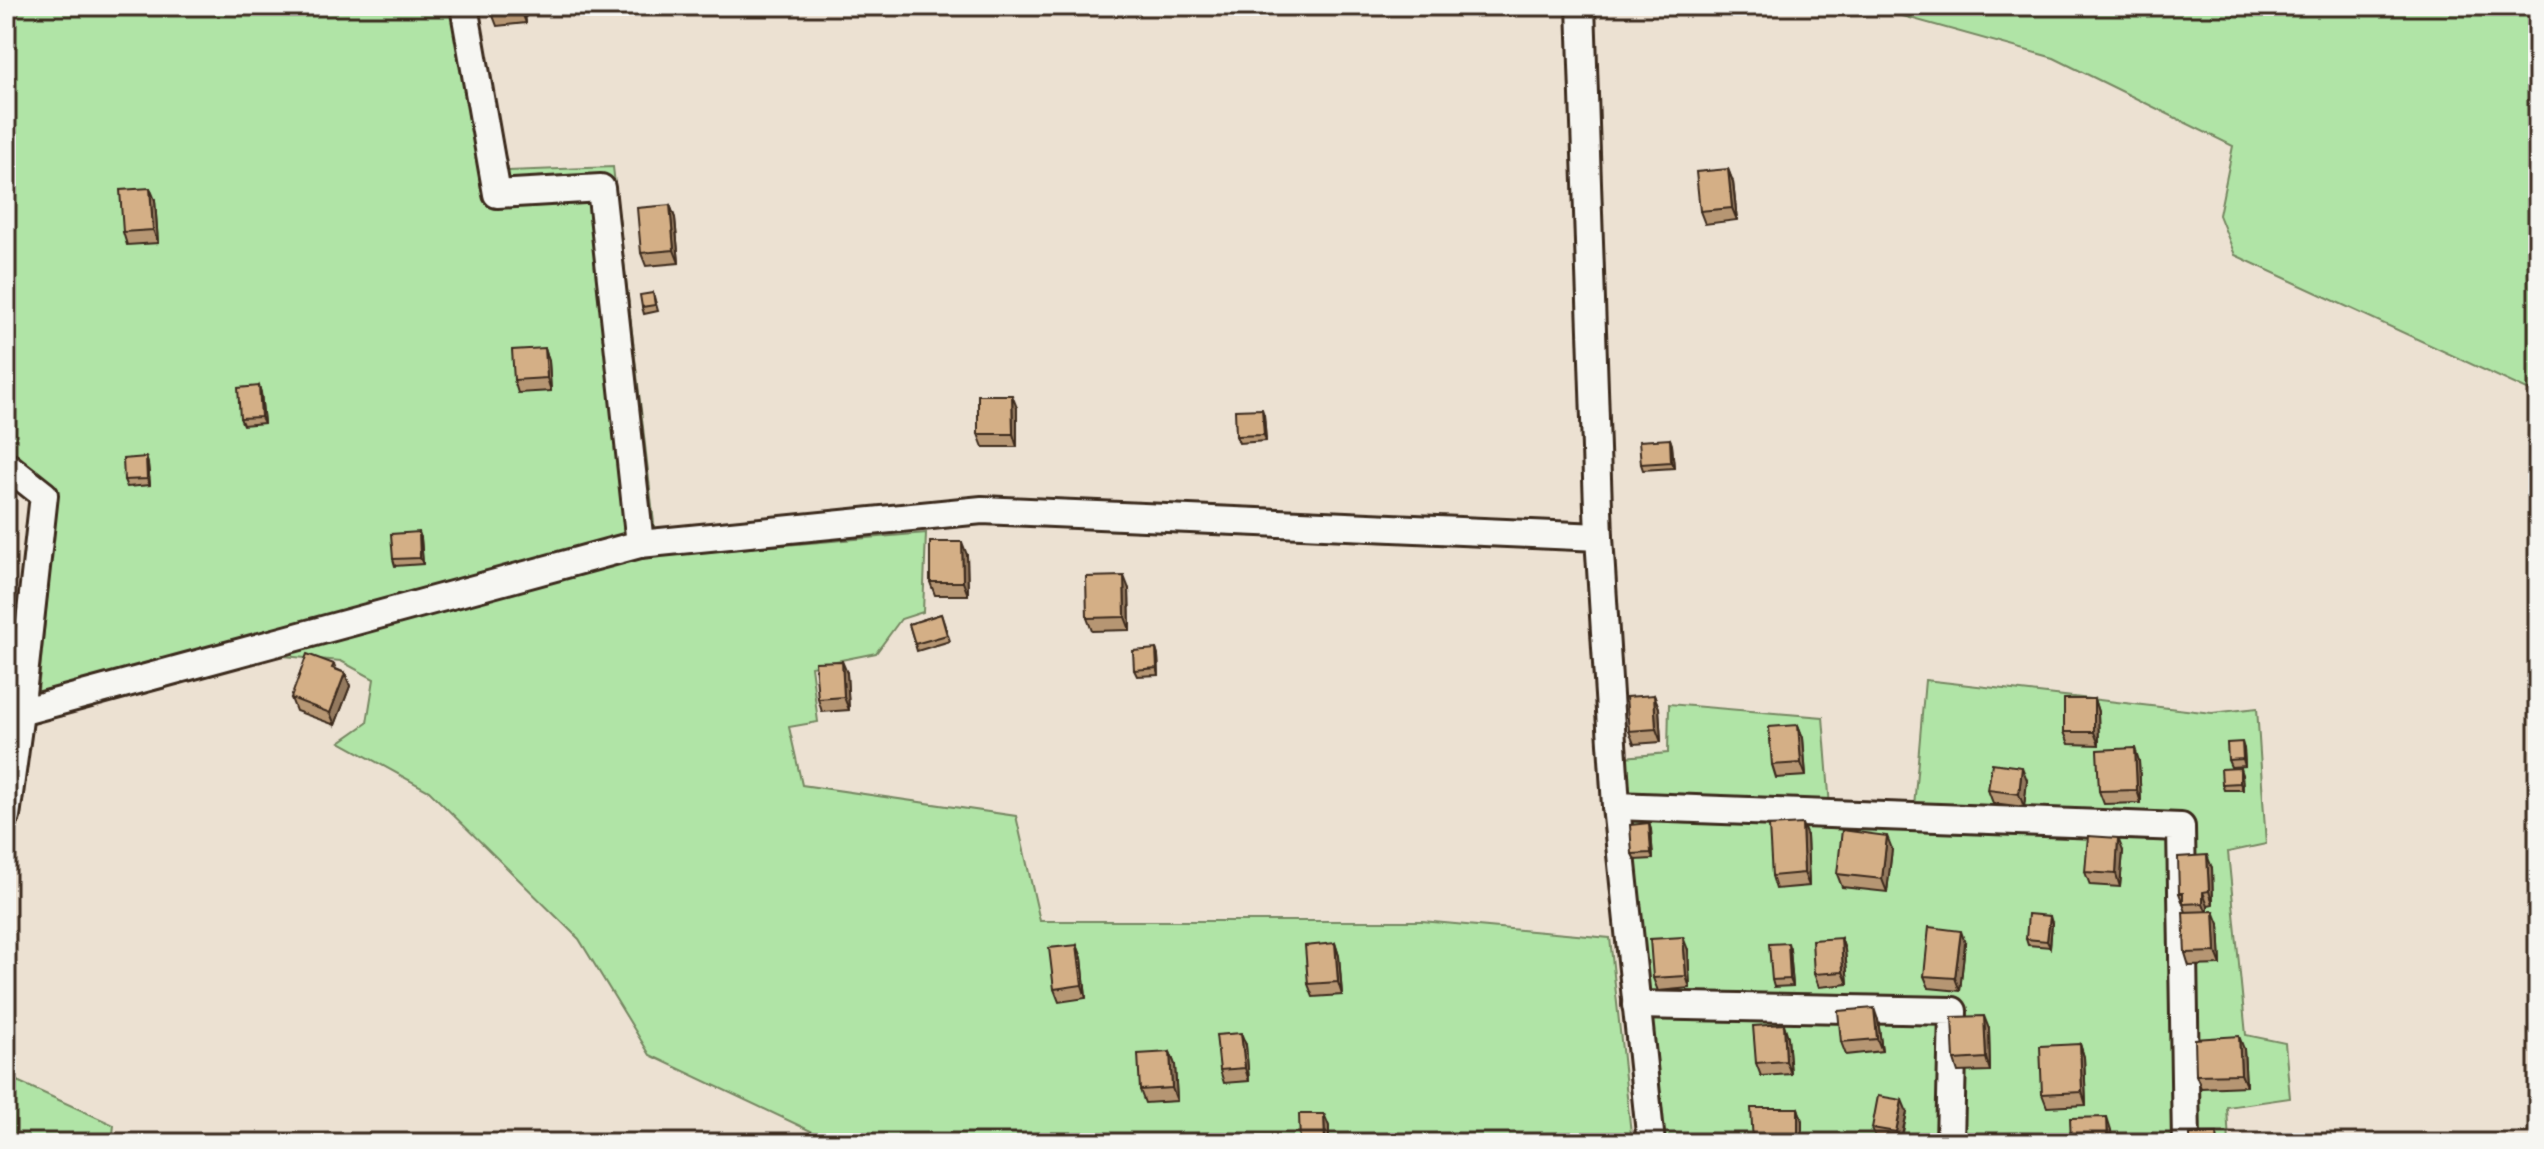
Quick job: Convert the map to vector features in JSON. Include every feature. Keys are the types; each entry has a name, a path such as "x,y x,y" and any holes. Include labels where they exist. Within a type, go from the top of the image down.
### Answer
{"street":[{"path":"464,6 497,194 601,188 640,544"},
{"path":"1581,6 1599,537 1616,806 1651,1143"},
{"path":"6,465 44,495 6,816"},
{"path":"20,712 640,544 982,510 1599,537"},
{"path":"1616,806 2181,827 2186,1143"},
{"path":"1636,1005 1953,1011 1950,1143"}],"green space":[{"path":"6,6 477,6 508,171 613,167 655,532 37,701 58,489 6,447"},
{"path":"1867,6 2538,6 2538,395 2235,255 2219,215 2233,146 2054,58"},
{"path":"926,533 923,612 901,619 876,653 811,666 818,722 789,727 802,785 1016,816 1040,921 1422,921 1610,938 1632,1143 836,1143 650,1055 579,939 429,791 340,742 367,723 374,679 341,661 271,655 644,557"},
{"path":"1925,680 2212,713 2257,708 2266,844 2228,852 2246,1035 2285,1043 2290,1098 2227,1107 2229,1143 1660,1143 1624,757 1668,753 1669,704 1823,717 1830,807 1828,829 1918,830 1914,807"},
{"path":"6,1076 114,1125 112,1143 6,1143"}],"building":[{"path":"491,6 521,6 521,10 492,13"},
{"path":"1728,169 1732,208 1700,211 1696,172"},
{"path":"150,188 153,230 123,232 120,190"},
{"path":"670,205 674,250 641,253 637,208"},
{"path":"653,293 655,305 642,307 640,295"},
{"path":"545,348 547,378 514,380 512,350"},
{"path":"259,386 261,417 240,418 238,388"},
{"path":"978,395 1012,395 1013,434 978,434"},
{"path":"1262,409 1264,435 1236,436 1235,410"},
{"path":"1670,439 1671,462 1641,464 1639,441"},
{"path":"146,457 147,479 124,480 123,459"},
{"path":"419,532 420,558 393,559 391,534"},
{"path":"930,542 962,542 963,582 930,582"},
{"path":"1124,576 1125,617 1087,618 1086,577"},
{"path":"941,614 947,635 915,644 909,624"},
{"path":"1156,649 1157,668 1134,670 1133,651"},
{"path":"307,654 334,664 332,668 345,673 330,713 291,698"},
{"path":"842,661 844,697 818,699 815,662"},
{"path":"1654,695 1656,729 1629,731 1626,697"},
{"path":"2064,699 2094,699 2094,732 2064,732"},
{"path":"1798,725 1801,763 1772,765 1769,727"},
{"path":"2242,742 2243,759 2228,760 2227,743"},
{"path":"2135,748 2137,790 2099,791 2097,750"},
{"path":"1992,763 2022,767 2019,794 1988,790"},
{"path":"2240,768 2240,783 2222,784 2221,769"},
{"path":"1649,823 1651,853 1632,854 1630,825"},
{"path":"1802,824 1804,873 1772,876 1769,826"},
{"path":"1842,830 1887,836 1882,879 1837,874"},
{"path":"2088,836 2118,838 2116,874 2085,872"},
{"path":"2207,855 2209,891 2203,892 2203,903 2183,904 2183,893 2179,893 2178,857"},
{"path":"2214,911 2216,952 2185,953 2183,912"},
{"path":"2028,914 2050,916 2047,941 2026,939"},
{"path":"1929,927 1961,931 1955,978 1924,976"},
{"path":"1683,937 1686,976 1653,978 1650,939"},
{"path":"1841,938 1843,972 1814,974 1812,940"},
{"path":"1335,943 1338,982 1308,984 1305,946"},
{"path":"1788,943 1790,979 1772,980 1769,944"},
{"path":"1077,945 1082,985 1054,989 1049,948"},
{"path":"1874,1008 1877,1039 1841,1042 1838,1011"},
{"path":"1984,1016 1986,1058 1954,1060 1952,1017"},
{"path":"1784,1024 1786,1061 1756,1063 1753,1026"},
{"path":"1241,1033 1245,1068 1220,1070 1216,1035"},
{"path":"2239,1036 2241,1074 2196,1075 2195,1039"},
{"path":"2080,1044 2082,1092 2042,1094 2040,1046"},
{"path":"1170,1052 1172,1088 1140,1090 1138,1054"},
{"path":"1878,1096 1902,1100 1896,1132 1872,1128"},
{"path":"1751,1108 1798,1108 1798,1137 1782,1137 1781,1143 1753,1143"},
{"path":"1299,1114 1324,1114 1325,1143 1300,1143"},
{"path":"2107,1117 2108,1143 2071,1143 2070,1118"},
{"path":"2217,1133 2218,1143 2190,1143 2190,1134"},
{"path":"1837,1137 1865,1141 1865,1143 1836,1143"}]}
